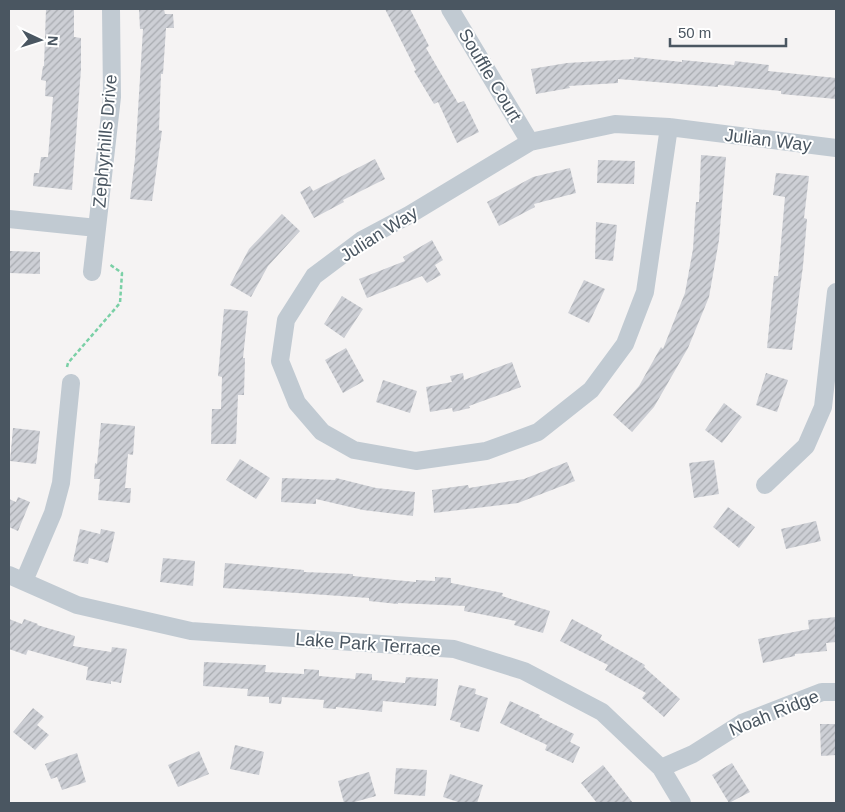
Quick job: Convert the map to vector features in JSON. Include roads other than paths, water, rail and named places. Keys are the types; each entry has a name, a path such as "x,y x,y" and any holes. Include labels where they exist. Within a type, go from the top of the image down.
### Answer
{"street":[{"name":"Zephyrhills Drive","path":"93,265 112,97 111,9"},
{"name":"Souffle Court","path":"450,9 530,142"},
{"name":"Julian Way","path":"669,127 644,292 625,344 591,390 538,432 486,451 416,461 354,450 322,432 297,404 280,361 286,320 314,276 362,240 530,142 615,124 669,127 836,148"},
{"path":"9,219 97,228"},
{"path":"766,485 806,446 823,407 836,292"},
{"path":"16,578 53,513 61,482 71,382"},
{"name":"Lake Park Terrace","path":"16,578 77,605 191,631 454,650 524,671 602,712 661,768 682,803"},
{"name":"Noah Ridge","path":"661,768 693,754 742,723 822,692 836,692"}]}
